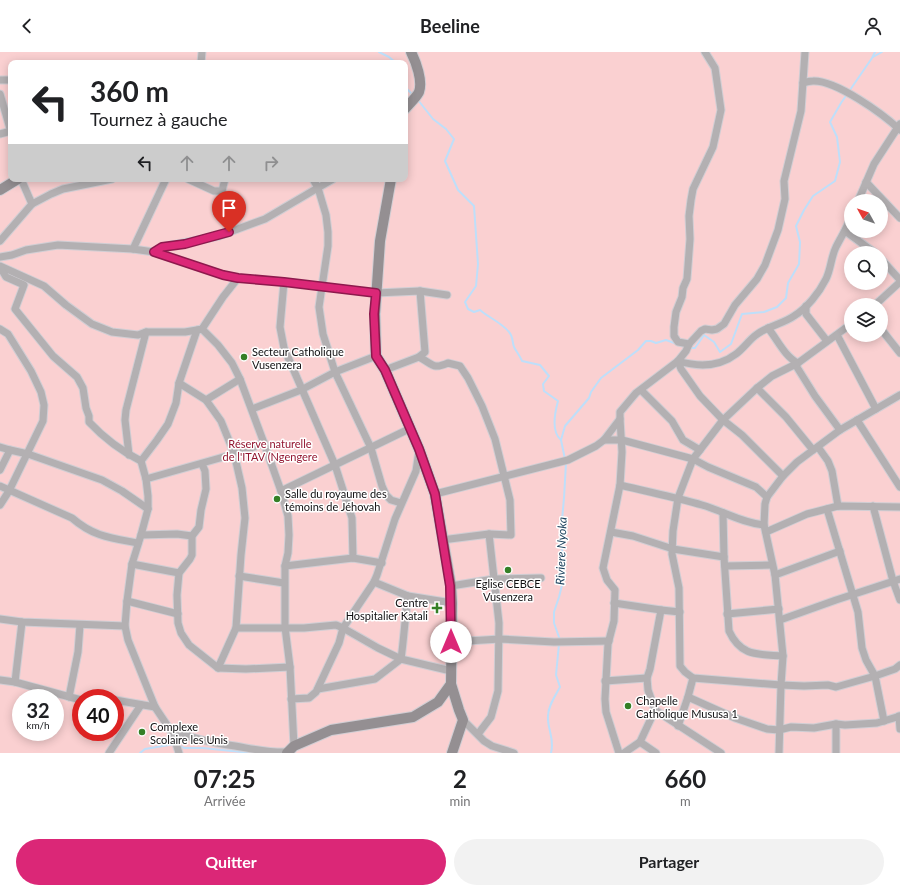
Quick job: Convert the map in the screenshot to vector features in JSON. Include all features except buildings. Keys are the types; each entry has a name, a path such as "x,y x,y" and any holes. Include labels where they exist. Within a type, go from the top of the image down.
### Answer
{"street":[{"path":"408,105 416,96 420,85 419,76 411,52"},
{"path":"688,346 678,342 674,336 674,327 676,312 688,279 690,239 689,216 694,189 713,147 720,110 715,68 705,52"},
{"path":"619,753 606,712 604,699 609,641 614,621 615,590 607,580 603,568 620,485 622,440 620,412 636,393 678,362 688,346 701,331 705,329 717,329 724,324 734,305 757,279 769,257 778,230 784,199 784,181 801,111 805,52"},
{"path":"803,83 813,81 837,87 899,127 874,164 861,194"},
{"path":"0,94 8,121"},
{"path":"0,190 15,182"},
{"path":"21,182 32,204"},
{"path":"0,241 32,204 63,189 97,182"},
{"path":"134,249 165,182"},
{"path":"194,182 214,191 222,191 224,182"},
{"path":"315,182 326,214 328,232 328,246 319,307 323,334 335,372 371,448 377,472 386,495 391,500 401,503"},
{"path":"154,252 162,247 219,236 265,219 328,182"},
{"path":"390,182 380,240 374,314 376,356 385,370 419,449 435,494 452,603 450,684 459,710 463,720 484,741 492,746 514,753"},
{"path":"866,182 900,218"},
{"path":"678,362 707,365 719,363 729,359 737,353 757,334 793,317 806,306 826,279 835,248 844,233"},
{"path":"855,238 865,246"},
{"path":"0,257 26,250 58,245 134,249 154,252 223,275 238,278 376,293 420,291 447,295"},
{"path":"0,267 44,286 66,305 92,324 112,332 138,335 146,332 200,330 218,345 232,364 240,379 252,409 281,491 288,516 288,553 284,566 284,583 285,627 290,667 291,699 289,751"},
{"path":"0,267 6,276 24,285 15,309 53,356 77,377 80,382 86,397 86,408 89,416 89,422 100,434 129,455 141,461 146,479 148,509 132,564 125,626 128,640 155,707 170,728 178,748"},
{"path":"882,298 900,281 888,267"},
{"path":"141,461 168,424 176,403 179,383 200,330 238,278"},
{"path":"284,282 280,331 284,348 335,465 352,518 353,558"},
{"path":"385,370 425,352 420,291"},
{"path":"806,306 806,314 827,341"},
{"path":"768,328 786,354 796,363 816,396 840,430"},
{"path":"0,329 8,334 31,371 41,392 44,405 43,421 28,454 0,505"},
{"path":"844,330 796,363 772,376 757,388 723,420 693,459 678,498 673,532 672,549 679,588 680,666 693,678 781,685 828,685 836,687 875,676 895,669 900,665"},
{"path":"129,455 126,410 146,332"},
{"path":"837,335 876,409"},
{"path":"888,338 900,353"},
{"path":"252,409 301,390 335,372 376,356"},
{"path":"419,356 434,367 448,363 460,366 468,378 482,406 495,439 510,500 511,535 489,534 442,540"},
{"path":"678,362 700,396 723,420 742,435 783,476"},
{"path":"206,400 240,379"},
{"path":"179,383 206,400 221,421 234,454 242,488 245,518 236,628 218,668"},
{"path":"757,388 828,461 832,471 838,506"},
{"path":"641,390 672,421 683,440 700,450"},
{"path":"779,753 783,656 775,575 765,528 765,504 767,497 783,476 797,462 840,430 900,395"},
{"path":"435,494 565,461 596,446 604,440 620,419"},
{"path":"857,420 900,487"},
{"path":"281,491 410,429"},
{"path":"604,440 622,440 693,459 708,467 756,487 767,497"},
{"path":"146,479 170,471 202,464 264,443"},
{"path":"0,447 28,454 102,480 148,509"},
{"path":"291,699 309,698 318,689 339,642 343,628 374,582 382,563 401,503 416,471 419,449"},
{"path":"0,470 10,450"},
{"path":"202,464 205,471 206,489 199,527 192,536 192,555 190,560 179,573 177,595 178,623 181,633 189,645 218,668 246,669 290,667"},
{"path":"620,485 704,505 765,528 807,514 838,506 900,507"},
{"path":"0,486 72,518 82,527 96,534 138,543"},
{"path":"873,506 896,580 900,600"},
{"path":"827,509 858,612 862,648 866,660 875,676 884,721"},
{"path":"723,513 724,557 729,631 733,640 744,650 750,653 783,656"},
{"path":"611,532 633,536 672,549 724,557"},
{"path":"141,535 177,534 192,536"},
{"path":"478,734 491,717 498,691 500,640 489,534"},
{"path":"775,575 840,551"},
{"path":"284,566 353,558 382,563"},
{"path":"132,564 179,573"},
{"path":"725,566 772,565"},
{"path":"240,576 284,583"},
{"path":"450,586 494,579 541,578"},
{"path":"780,620 896,580"},
{"path":"374,582 408,596 452,603"},
{"path":"318,689 375,678 401,659 408,596"},
{"path":"127,601 178,614"},
{"path":"614,603 680,612"},
{"path":"727,614 779,609"},
{"path":"661,610 647,678 648,690 655,710 721,753"},
{"path":"0,619 22,622 125,626"},
{"path":"15,682 22,622"},
{"path":"69,697 78,652 80,625"},
{"path":"236,628 304,628 336,625 401,659 451,671"},
{"path":"451,642 500,640 554,642 609,641"},
{"path":"606,681 647,678"},
{"path":"678,726 693,678"},
{"path":"0,680 15,682 72,698"},
{"path":"170,728 185,736 221,745 272,753 289,751 331,730 413,717 438,702 450,684"},
{"path":"688,697 735,718 767,730 779,730 791,727 814,728 836,724 868,724 900,716 900,729"},
{"path":"124,702 155,707"},
{"path":"109,753 141,705"},
{"path":"624,753 640,742 655,710"},
{"path":"452,753 463,720"},
{"path":"836,724 836,753"},
{"path":"640,742 656,753"}],"green space":[{"name":"Réserve naturelle de l'ITAV (Ngengere","path":"0,52 900,52 900,753 0,753"}],"waterway":[{"path":"379,52 392,60"},
{"path":"688,348 695,348 704,335 714,342 720,352 731,344 742,314 764,312 777,307 786,298 788,283 799,264 800,242 796,226 813,196 835,181 840,162 837,137 830,122 875,52"},
{"path":"873,57 882,52"},
{"path":"408,90 414,96"},
{"path":"418,100 433,119 446,129 454,139 445,161 458,190 474,206 478,264 476,286 465,302 468,309 474,312 480,310 506,329 511,335 514,347 522,361 540,365 549,376 543,384 544,391 558,401 555,416 555,427 561,440"},
{"path":"565,459 561,440 565,426 589,398 591,392 601,378 638,350 646,341 656,343 666,340 677,344"},
{"name":"Riviere Nyoka","path":"560,640 554,623 554,612 563,581 563,554 560,542 566,463"},
{"name":"Riviere Nyoka","path":"551,753 552,738 548,721 548,712 550,705 560,687 556,675 559,644"},
{"path":"140,753 145,749 175,744"},
{"path":"179,745 184,748 203,748 251,753"}],"place":[{"name":"Secteur Catholique Vusenzera","path":"244,357"},
{"name":"Salle du royaume des témoins de Jéhovah","path":"277,499"},
{"name":"Eglise CEBCE Vusenzera","path":"508,570"},
{"name":"Centre Hospitalier Katali","path":"437,608"},
{"name":"Chapelle Catholique Mususa 1","path":"628,706"},
{"name":"Complexe Scolaire les Unis","path":"142,732"}],"route":[{"path":"229,232 219,236 185,244 162,247 154,252 223,275 238,278 376,293 374,314 376,356 385,370 419,449 435,494 452,603 451,642"}]}
